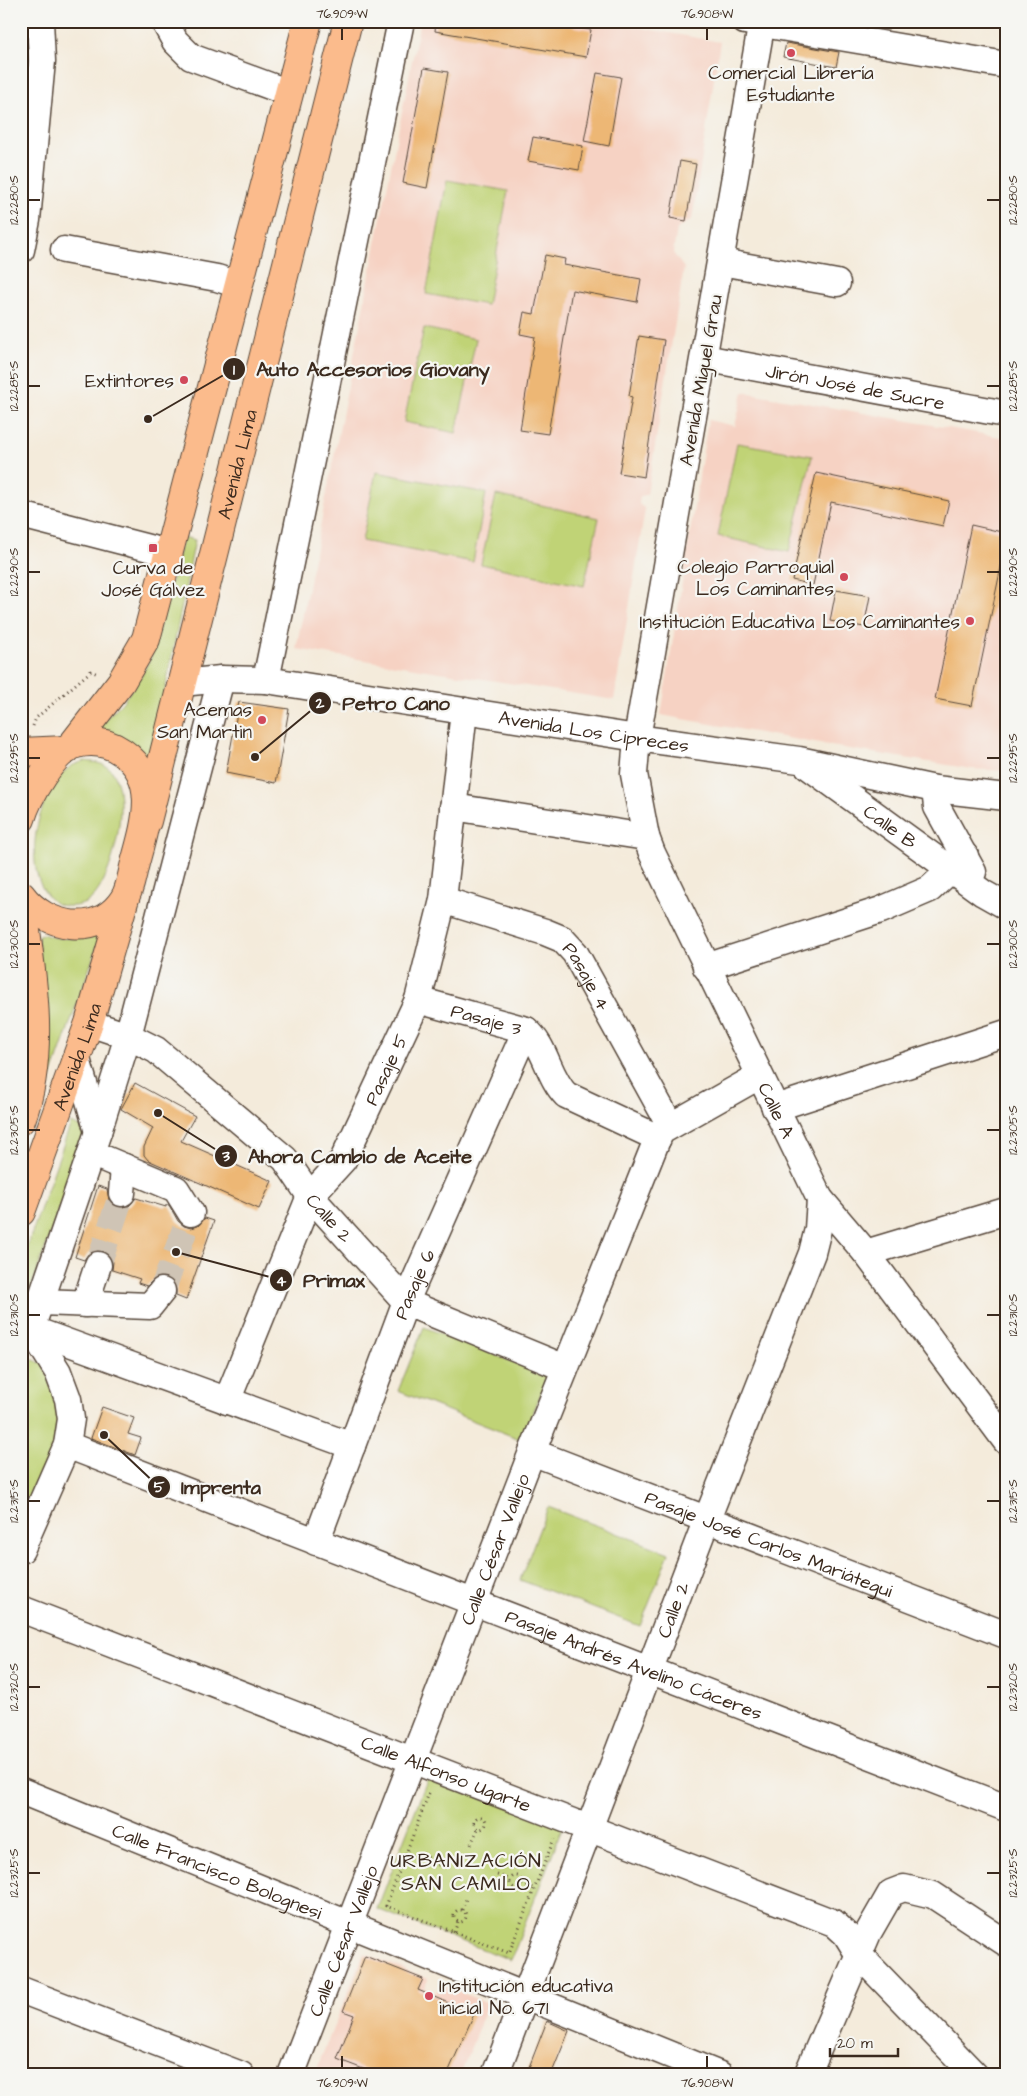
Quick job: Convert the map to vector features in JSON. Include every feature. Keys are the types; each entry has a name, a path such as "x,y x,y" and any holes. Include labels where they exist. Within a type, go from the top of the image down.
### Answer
{"main road":[{"path":"21,819 29,798 39,780 69,748 121,682 146,639 308,21"},
{"name":"Avenida Lima","path":"21,1212 89,1023 147,821 348,21"},
{"path":"23,752 69,748 95,742 117,748 131,759 142,773 146,784 147,821"},
{"path":"21,896 40,915 52,921 71,924 92,922 105,917 116,909 125,898"},
{"name":"Avenida Lima","path":"21,896 34,1008 21,1120"}],"street":[{"path":"21,250 32,58 40,21"},
{"path":"164,21 174,41 191,57 289,93"},
{"path":"266,680 401,21"},
{"path":"756,22 1006,66"},
{"name":"Avenida Miguel Grau","path":"637,738 721,262 756,22"},
{"path":"64,250 217,278 238,285"},
{"path":"721,262 837,283"},
{"name":"Jirón José de Sucre","path":"704,358 1006,414"},
{"path":"21,515 168,552"},
{"path":"28,1321 94,1142 128,1036 221,679"},
{"name":"Avenida Los Cipreces","path":"182,683 221,679 266,680 637,738 800,760 935,789 1006,797"},
{"name":"Pasaje 5","path":"227,1400 310,1196 343,1160 418,1000 442,900 464,711"},
{"name":"Calle A","path":"637,738 634,774 646,837 706,967 820,1199 866,1253 1006,1441"},
{"name":"Calle B","path":"800,760 958,862"},
{"name":"Calle B","path":"935,789 937,807 958,862 983,893 1006,906"},
{"path":"453,807 646,837"},
{"path":"706,967 881,910 930,889 958,862"},
{"name":"Pasaje 4","path":"442,900 545,932 562,939 575,952 664,1131"},
{"name":"Pasaje 3","path":"418,1000 526,1030 534,1037 557,1086 566,1095 664,1131"},
{"name":"Calle 2","path":"89,1023 128,1036 156,1050 285,1159 310,1196 406,1301 565,1368"},
{"name":"Pasaje 6","path":"316,1542 406,1301 526,1030"},
{"path":"775,1108 1006,1033"},
{"path":"76,1059 94,1142 124,1167 176,1189 191,1213"},
{"path":"664,1131 759,1076"},
{"name":"Calle César Vallejo","path":"291,2075 565,1368 664,1131"},
{"path":"122,1193 124,1167"},
{"name":"Calle 2","path":"495,2075 587,1829 812,1253 818,1229 820,1199"},
{"path":"866,1253 1006,1210"},
{"path":"85,1304 98,1265"},
{"path":"28,1321 85,1304 150,1306 162,1291"},
{"path":"28,1321 227,1400 352,1446"},
{"path":"21,1550 67,1445 71,1419 68,1399 58,1372 28,1321"},
{"name":"Pasaje Andrés Avelino Cáceres","path":"67,1445 1006,1808"},
{"name":"Pasaje José Carlos Mariátegui","path":"532,1452 1006,1635"},
{"name":"Calle Alfonso Ugarte","path":"21,1609 834,1923 846,1934 859,1955 975,2075"},
{"name":"Calle Francisco Bolognesi","path":"21,1791 720,2075"},
{"path":"807,2075 868,1933 891,1893 904,1888 932,1895 1006,1943"},
{"path":"21,1990 241,2075"}],"path":[{"path":"23,752 36,718 91,671 121,682"},
{"path":"431,1790 386,1906 454,1932 510,1953 555,1837"},
{"path":"482,1816 486,1820 486,1824 484,1828 478,1829 475,1826 474,1820 482,1816"},
{"path":"472,1844 478,1829"},
{"path":"406,1854 416,1857 424,1854 427,1856 428,1862"},
{"path":"416,1857 418,1866 424,1866 428,1862"},
{"path":"428,1862 442,1866"},
{"path":"497,1875 510,1879 513,1876 518,1876 521,1878 522,1884"},
{"path":"510,1879 510,1884 514,1888 518,1888 522,1884"},
{"path":"522,1884 535,1889"},
{"path":"462,1910 466,1899"},
{"path":"458,1922 462,1922 466,1918 466,1914 462,1910"},
{"path":"458,1922 453,1918 454,1913 462,1910"},
{"path":"454,1932 458,1922"}],"shaded area":[{"path":"420,21 602,21 720,42 692,219 677,229 673,253 684,268 647,494 640,497 639,504 645,509 614,700 296,649"},
{"name":"Colegio Parroquial Los Caminantes","path":"743,392 1006,438 1006,771 972,769 661,715 708,420 735,426"},
{"path":"364,1953 428,1979 425,1988 436,1993 441,1984 488,2004 460,2075 314,2075"}],"green space":[{"path":"447,180 508,191 487,305 426,294"},
{"path":"424,328 476,339 456,433 404,422"},
{"path":"737,443 812,456 789,552 718,536"},
{"path":"376,472 486,493 473,562 362,541"},
{"path":"496,495 599,518 584,586 481,564"},
{"path":"183,537 195,540 166,685 149,758 146,759 101,732 101,723 122,703 141,676 151,657"},
{"path":"84,761 95,762 106,766 112,771 117,783 120,799 117,837 113,857 99,890 85,903 75,906 58,905 44,890 37,873 35,854 36,834 48,795 58,779 70,767"},
{"path":"102,933 32,1130 46,1049 38,935 72,938"},
{"path":"71,1123 87,1130 30,1291 21,1287 21,1264"},
{"path":"424,1327 548,1376 522,1440 398,1391"},
{"path":"27,1357 43,1364 57,1395 60,1433 21,1535 21,1359"},
{"path":"548,1507 669,1553 640,1626 520,1580"},
{"path":"429,1775 563,1826 511,1960 377,1909"}],"building":[{"path":"436,21 542,21 591,30 586,57 435,31"},
{"path":"786,43 839,52 836,67 783,57"},
{"path":"424,68 448,72 427,188 403,183"},
{"path":"597,73 621,77 609,146 584,141"},
{"path":"533,137 583,146 579,170 528,161"},
{"path":"680,161 696,164 686,221 670,218"},
{"path":"545,255 565,259 564,265 641,279 637,302 572,290 548,434 520,430 535,337 520,334 524,312 534,314"},
{"path":"639,336 664,340 644,477 619,473 632,397 629,396"},
{"path":"816,473 949,501 943,526 831,502 813,585 792,580"},
{"name":"Institución Educativa Los Caminantes","path":"971,525 1006,533 1006,543 972,706 935,699"},
{"path":"836,590 870,596 864,627 830,621"},
{"path":"239,702 289,709 276,783 226,773"},
{"path":"135,1083 195,1116 181,1141 272,1181 259,1209 148,1160 144,1155 144,1147 153,1128 121,1109"},
{"path":"98,1186 107,1189 109,1200 114,1206 120,1208 129,1206 136,1198 166,1207 166,1205 169,1205 178,1221 184,1226 191,1228 198,1226 205,1218 214,1221 186,1300 176,1296 176,1285 165,1276 156,1277 147,1286 138,1283 140,1279 112,1270 113,1262 110,1255 103,1251 95,1250 88,1254 84,1260 75,1257"},
{"path":"102,1407 134,1418 128,1434 141,1438 135,1455 91,1438"},
{"path":"365,1956 423,1979 418,1990 474,2014 447,2075 379,2075 337,2059 354,2015 343,2011"},
{"path":"547,2021 569,2031 551,2075 526,2075"}],"tunnel":[{"path":"98,1265 122,1193"},
{"path":"162,1291 191,1213"}],"place":[{"name":"Comercial Librería Estudiante","path":"791,53"},
{"name":"Extintores","path":"184,380"},
{"name":"Auto Accesorios Giovany","path":"148,419"},
{"name":"Curva de José Gálvez","path":"153,548"},
{"name":"Colegio Parroquial Los Caminantes","path":"844,577"},
{"name":"Institución Educativa Los Caminantes","path":"970,621"},
{"name":"Acemas San Martin","path":"262,720"},
{"name":"Petro Cano","path":"255,757"},
{"name":"Ahora Cambio de Aceite","path":"158,1113"},
{"name":"Primax","path":"176,1252"},
{"name":"Imprenta","path":"104,1435"},
{"name":"Institución educativa inicial No. 671","path":"429,1996"}],"district":[{"name":"URBANIZACIÓN SAN CAMILO","path":"466,1872"}]}
